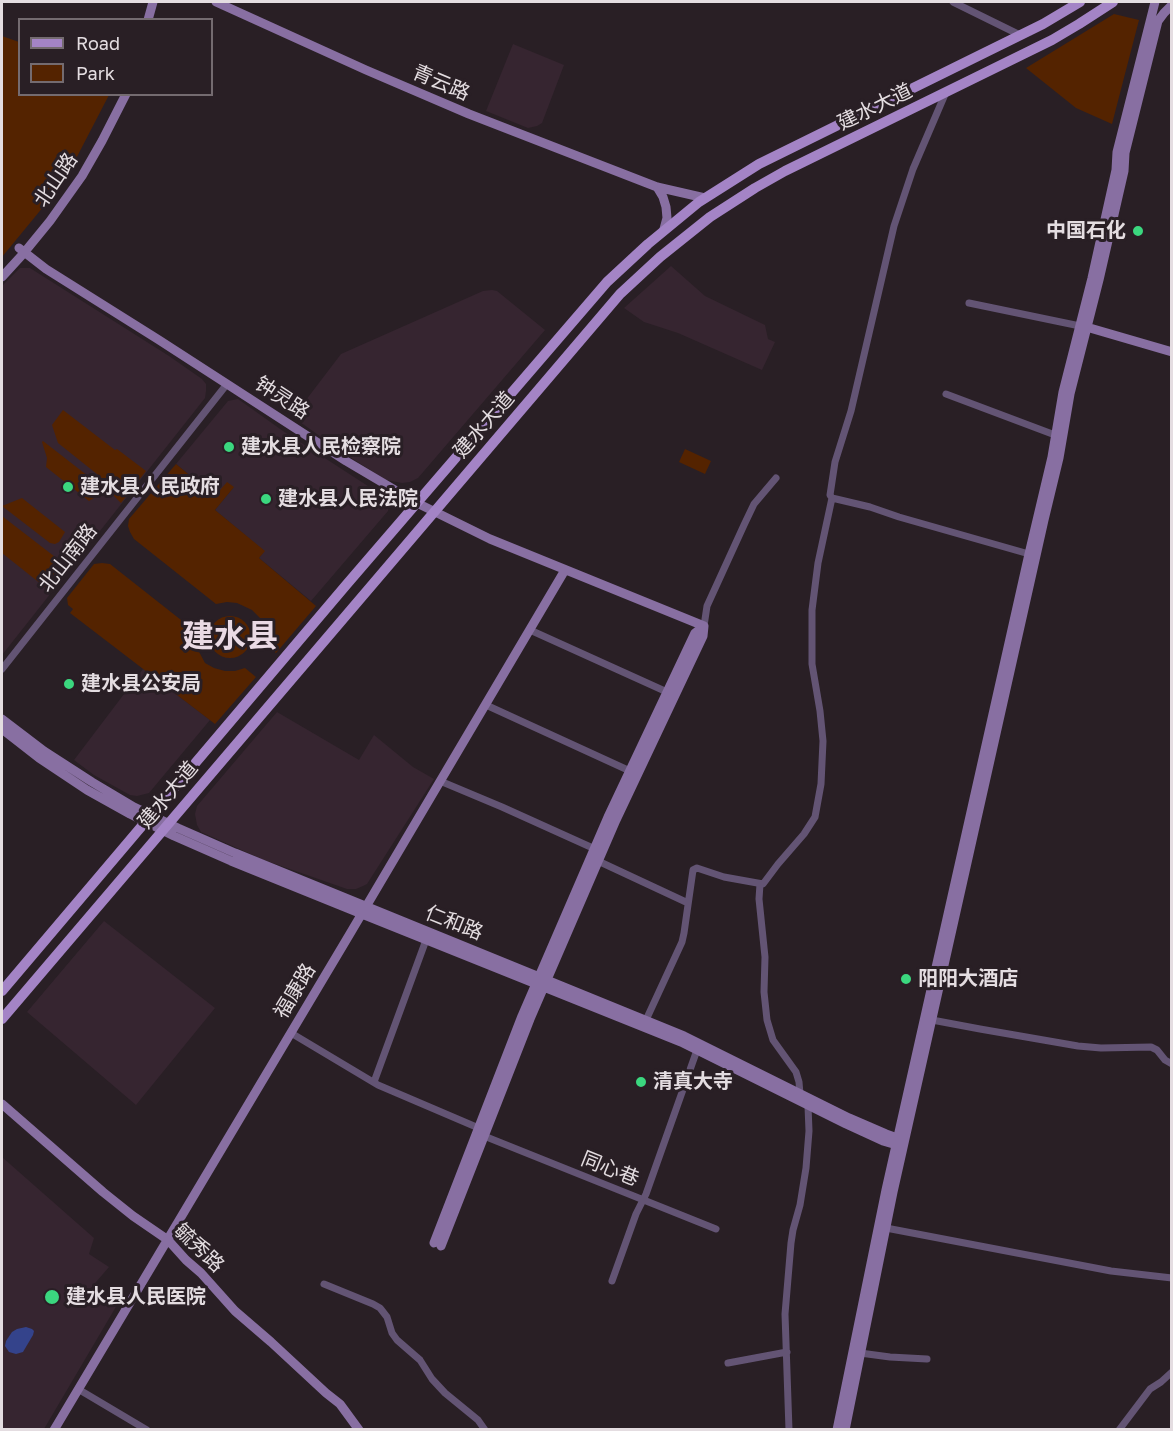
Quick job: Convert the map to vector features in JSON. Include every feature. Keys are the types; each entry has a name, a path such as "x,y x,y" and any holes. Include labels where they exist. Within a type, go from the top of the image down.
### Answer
{"main road":[{"path":"149,18 153,2"},
{"path":"155,18 159,2"},
{"name":"青云路","path":"216,2 425,96 511,131 657,187 705,198"},
{"name":"建水大道","path":"2,991 607,282 664,229 705,198 759,164 1043,24 1080,2"},
{"name":"建水大道","path":"2,1019 620,294 685,236 761,184 1052,40 1113,2"},
{"path":"837,1430 1009,661 1059,458 1116,170 1117,152 1155,2"},
{"path":"901,1143 932,1020 1009,661 1029,554 1052,457 1063,392 1084,327 1124,171 1125,153 1158,21 1172,5"},
{"name":"北山路","path":"2,277 77,173 118,96"},
{"name":"北山路","path":"2,268 50,222 82,176 125,96"},
{"path":"657,187 666,207 667,218 664,229"},
{"name":"钟灵路","path":"22,250 46,269 346,461 433,512 490,539 704,626"},
{"path":"1084,327 1172,352"},
{"name":"福康路","path":"54,1430 565,570"},
{"path":"438,1245 595,849 695,633 704,626"},
{"path":"542,981 703,636 704,626"},
{"name":"仁和路","path":"2,718 44,751 148,819"},
{"name":"仁和路","path":"2,729 39,758 109,802 165,827 231,861 364,910 542,981 698,1050 846,1124 901,1143"},
{"name":"仁和路","path":"364,910 426,940 646,1020 713,1049 901,1143"},
{"name":"毓秀路","path":"2,1104 103,1192 168,1240 235,1311 340,1404 359,1430"},
{"path":"845,1430 882,1227"}],"street":[{"path":"953,2 1020,35"},
{"path":"646,1020 682,942 693,870 695,868 724,877 763,884 798,843 815,817 819,798 823,741 812,664 812,610 818,564 832,498 830,495 836,462 851,411 894,226 914,169 946,92"},
{"path":"969,303 1084,327"},
{"name":"北山南路","path":"2,669 227,384"},
{"path":"946,394 1055,435"},
{"path":"704,626 707,606 754,504 776,478"},
{"path":"832,498 1029,554"},
{"path":"530,630 668,692"},
{"path":"486,705 630,771"},
{"path":"440,781 595,849"},
{"path":"598,861 688,903"},
{"path":"760,884 767,1020 773,1040 796,1072 800,1094"},
{"path":"374,1082 426,940"},
{"path":"932,1020 1078,1046 1151,1047 1172,1064"},
{"name":"同心巷","path":"291,1033 396,1093 643,1200 698,1050"},
{"path":"789,1430 785,1314 789,1254 806,1168 808,1106"},
{"path":"612,1281 643,1200 716,1229"},
{"path":"882,1227 1111,1271 1172,1278"},
{"path":"324,1284 380,1308 387,1317 397,1340 420,1360 440,1388 478,1420 485,1430"},
{"path":"728,1363 787,1352"},
{"path":"860,1353 927,1359"},
{"path":"1119,1430 1150,1389 1172,1372"},
{"path":"78,1389 147,1430"}],"shaded area":[{"path":"513,44 564,65 542,123 537,126 528,128 486,111"},
{"path":"671,266 705,296 765,325 768,339 775,342 762,370 678,333 644,322 624,308"},
{"path":"20,268 30,268 169,356 202,379 206,384 206,391 205,398 2,655 2,286"},
{"path":"483,291 497,291 545,330 418,478 402,483 386,480 293,417 341,354"},
{"path":"238,399 388,499 388,511 311,601 259,558 264,551 215,510 233,488 215,496 176,464 228,401"},
{"path":"143,669 210,720 149,793 137,796 130,795 94,775 74,760"},
{"path":"277,712 359,760 374,735 413,767 434,779 367,884 356,889 347,889 264,860 201,832 197,825 195,814 197,806"},
{"path":"104,921 215,1008 136,1105 27,1012"},
{"name":"建水县人民医院","path":"2,1157 94,1238 89,1254 109,1267 90,1289 117,1305 44,1429 2,1429"}],"green space":[{"path":"1114,14 1139,20 1112,124 1076,108 1026,68"},
{"path":"2,36 18,42 18,96 108,96 67,176 2,257"},
{"path":"63,410 146,471 121,503 114,496 112,486 58,443 52,425"},
{"path":"43,441 97,483 98,489 94,498 89,501 46,467 47,458"},
{"path":"685,449 711,461 705,474 679,462"},
{"path":"176,464 215,496 227,482 234,487 215,510 265,551 259,558 316,606 276,653 266,646 265,628 260,618 252,610 237,603 216,604 134,539 130,532 129,519"},
{"path":"22,498 65,532 59,542 50,543 2,506"},
{"path":"2,516 59,560 68,552 77,559 51,592 2,553"},
{"path":"94,564 110,564 195,631 197,648 205,663 225,671 245,668 256,677 215,724 70,613 73,609 68,605 67,598"},
{"path":"230,616 238,617 245,622 250,629 250,645 245,652 238,657 230,658 222,657 215,652 210,645 209,637 210,629 215,622 222,617"}],"water":[{"path":"26,1327 34,1331 23,1352 16,1354 9,1352 5,1346 12,1332"}],"place":[{"name":"中国石化","path":"1138,231"},
{"name":"建水县人民检察院","path":"229,447"},
{"name":"建水县人民政府","path":"68,487"},
{"name":"建水县人民法院","path":"266,499"},
{"name":"建水县公安局","path":"69,684"},
{"name":"阳阳大酒店","path":"906,979"},
{"name":"清真大寺","path":"641,1082"},
{"name":"建水县人民医院","path":"52,1297"}],"district":[{"name":"建水县","path":"230,637"}]}
